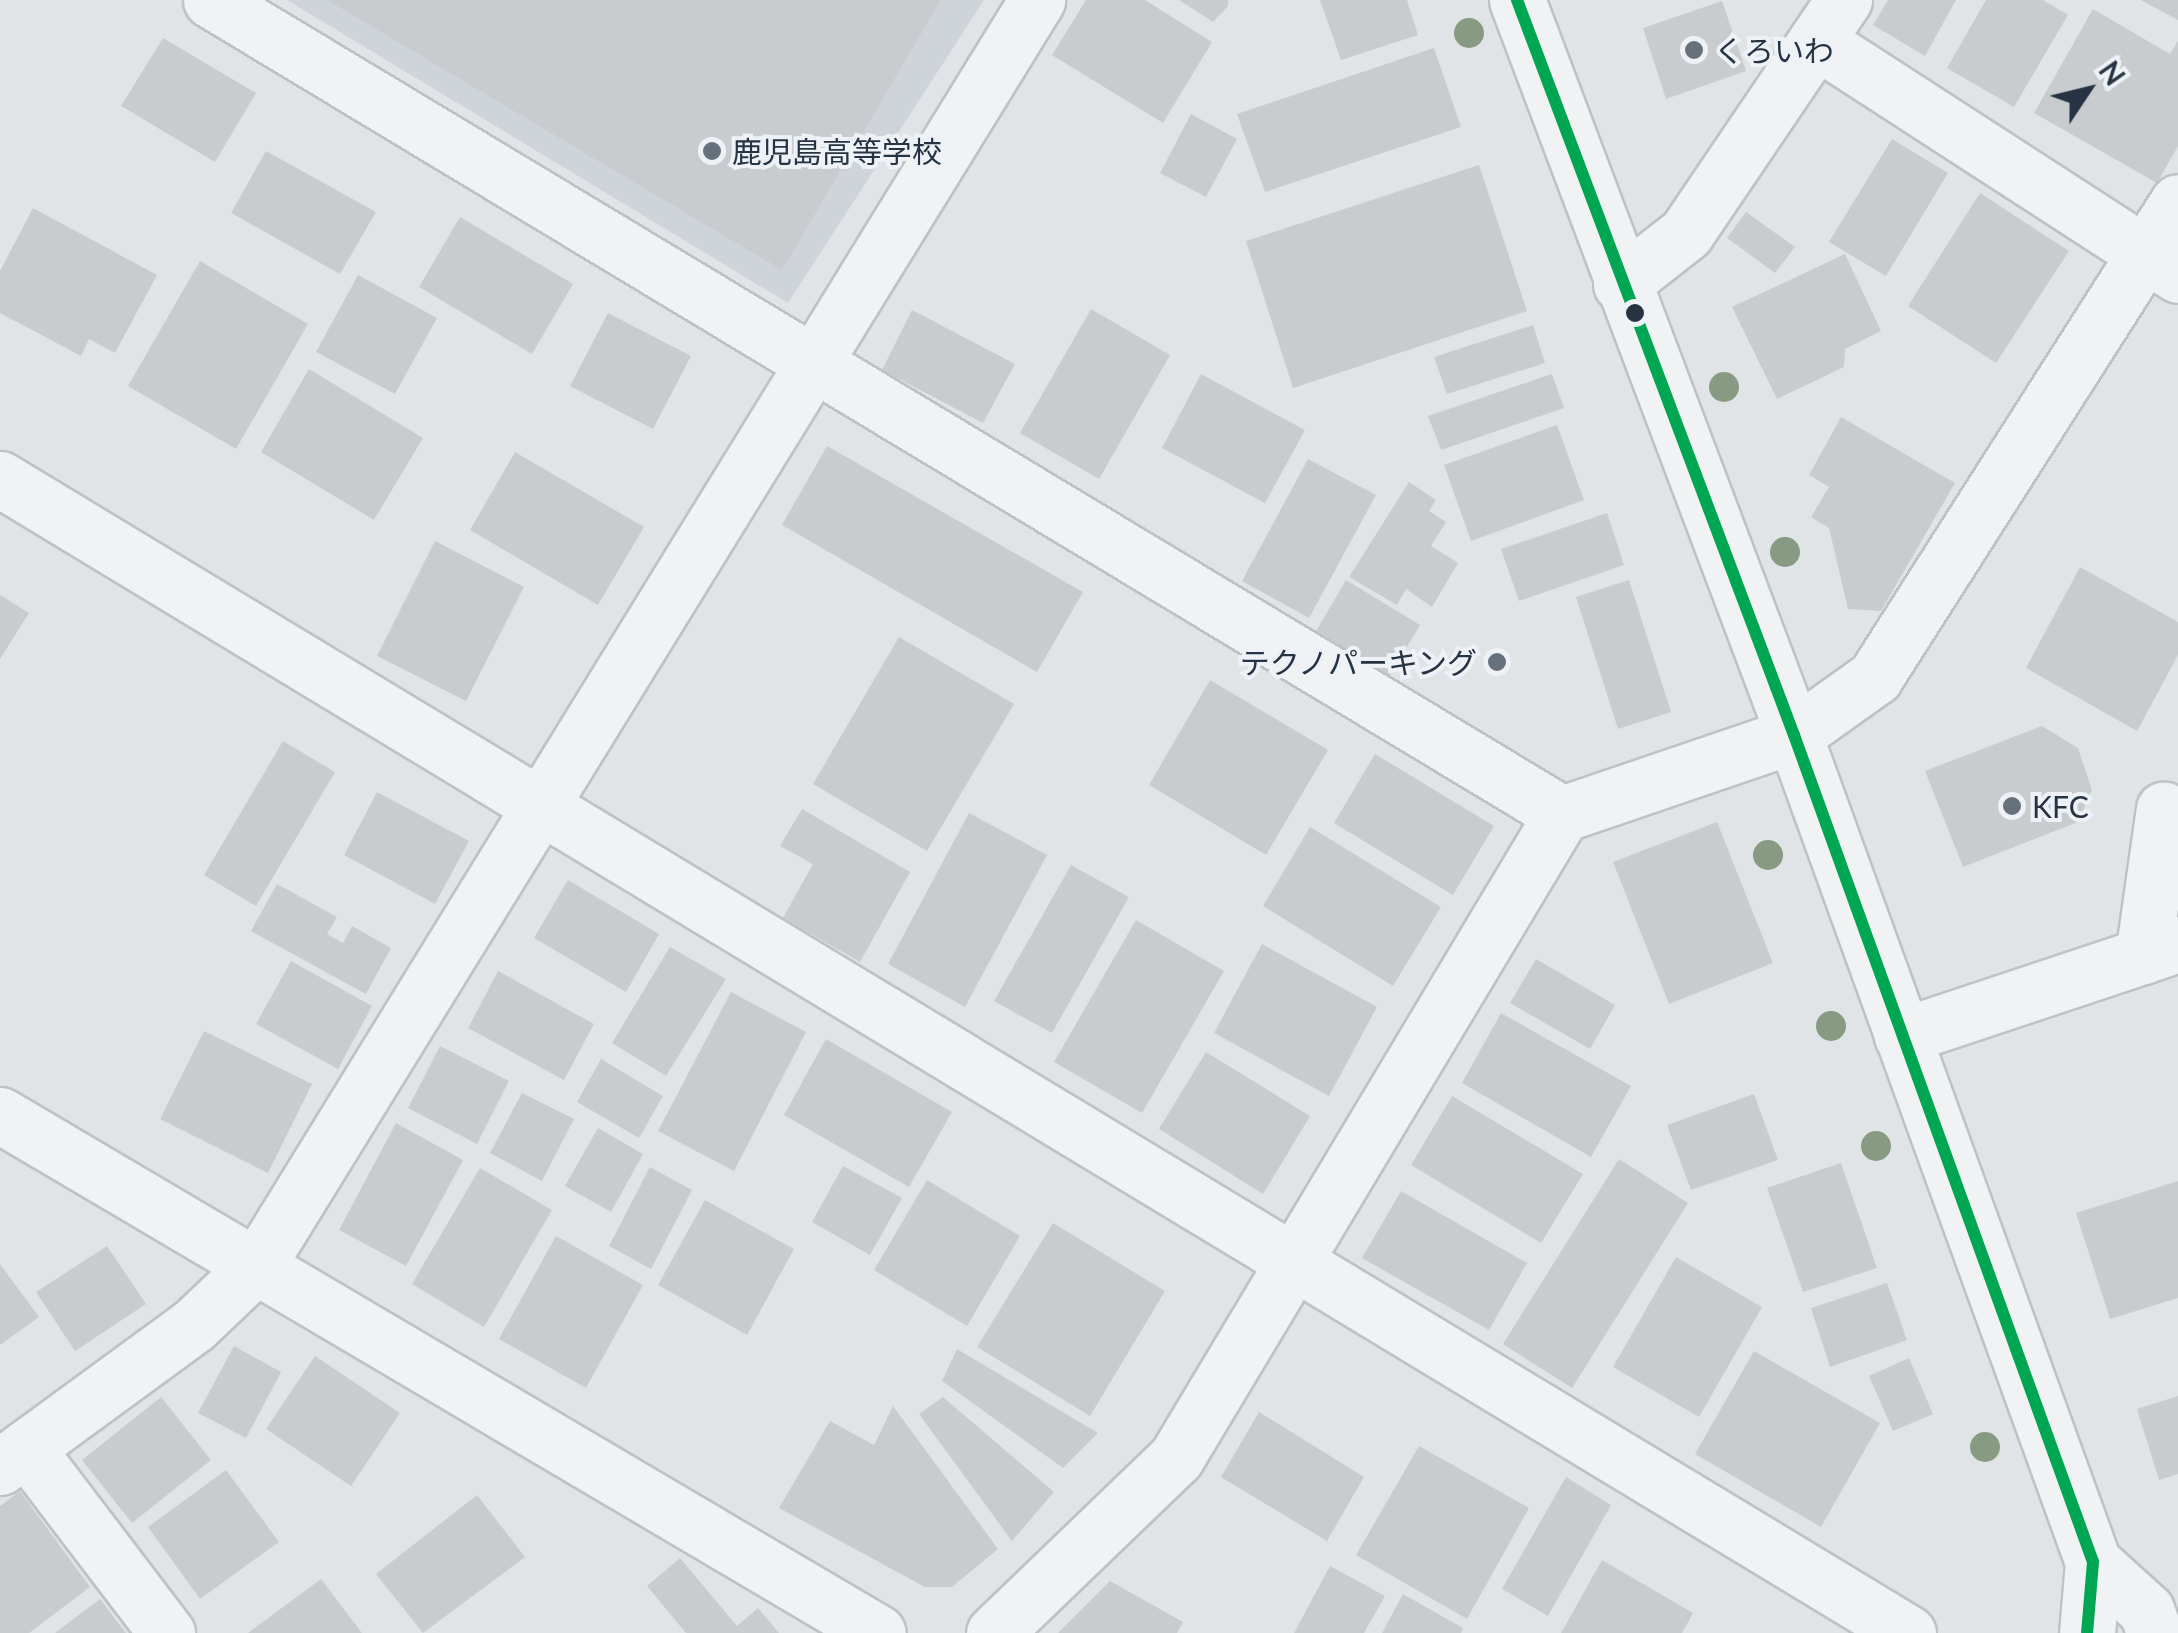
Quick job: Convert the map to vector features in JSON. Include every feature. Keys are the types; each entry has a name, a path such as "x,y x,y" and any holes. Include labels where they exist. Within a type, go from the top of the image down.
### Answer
{"street":[{"path":"211,0 1562,814"},
{"path":"167,1633 13,1457 194,1325 258,1264 1037,0"},
{"path":"1517,0 1794,735 2093,1562 2087,1633"},
{"path":"1621,284 1686,233 1831,21 2162,265"},
{"path":"994,1633 1176,1458 1298,1264 1562,814 1794,735 1876,677 2162,265 2178,202"},
{"path":"0,479 540,810 1908,1633"},
{"path":"1902,1036 2160,950 2164,808"},
{"path":"0,1115 878,1633"},
{"path":"2093,1562 2146,1610 2154,1633"}],"shaded area":[{"name":"鹿児島高等学校","path":"287,0 984,0 788,303"}],"building":[{"name":"鹿児島高等学校","path":"327,0 941,0 782,270"},
{"path":"1086,0 1145,0 1212,42 1163,123 1052,55"},
{"path":"1179,0 1228,0 1228,6 1213,22"},
{"path":"1320,0 1407,0 1418,35 1341,60"},
{"path":"1888,0 1956,0 1925,56 1873,25"},
{"path":"1986,0 2043,0 2068,15 2014,107 1947,68"},
{"path":"2141,0 2178,0 2178,20"},
{"name":"くろいわ","path":"1722,1 1746,71 1666,99 1643,28"},
{"path":"2093,9 2170,54 2178,41 2178,146 2157,183 2034,113"},
{"path":"163,38 256,93 215,162 121,106"},
{"path":"1434,48 1461,127 1265,192 1237,114"},
{"path":"1191,114 1237,139 1206,197 1160,173"},
{"path":"1892,139 1948,173 1886,276 1829,242"},
{"path":"266,151 376,212 340,274 231,213"},
{"path":"1479,165 1527,311 1293,388 1246,241"},
{"path":"1980,193 2069,251 1996,363 1908,306"},
{"path":"33,208 157,275 115,353 89,339 81,356 0,313 0,271"},
{"path":"1746,212 1795,247 1775,273 1727,238"},
{"path":"460,217 573,284 532,354 419,287"},
{"path":"1845,254 1881,331 1845,349 1844,367 1777,399 1732,307"},
{"path":"200,261 308,324 236,449 128,386"},
{"path":"358,275 437,318 395,394 316,352"},
{"path":"1091,309 1170,355 1099,479 1020,433"},
{"path":"912,310 1015,364 983,423 882,370"},
{"path":"608,313 691,356 653,429 570,386"},
{"path":"1533,325 1545,363 1447,394 1434,357"},
{"path":"309,369 423,438 374,520 261,452"},
{"path":"1201,374 1305,430 1265,503 1162,448"},
{"path":"1552,374 1564,408 1441,450 1428,416"},
{"path":"1841,417 1955,483 1881,611 1848,609 1829,528 1811,517 1829,487 1809,475"},
{"path":"1557,425 1584,500 1471,541 1444,465"},
{"path":"827,446 1083,592 1037,672 782,525"},
{"path":"515,452 644,527 598,605 470,530"},
{"path":"1308,459 1376,495 1309,618 1242,581"},
{"path":"1409,482 1436,500 1429,511 1446,522 1431,546 1458,563 1432,607 1406,589 1397,605 1349,577"},
{"path":"1607,513 1624,565 1519,601 1501,549"},
{"path":"435,541 524,587 466,701 377,656"},
{"path":"2080,567 2178,622 2178,655 2137,731 2026,668"},
{"path":"1346,580 1420,625 1389,677 1315,633"},
{"path":"1629,580 1671,712 1618,729 1576,597"},
{"path":"0,595 29,613 0,659"},
{"path":"899,637 1014,704 927,851 813,784"},
{"path":"1210,680 1328,750 1266,855 1149,785"},
{"name":"KFC","path":"2042,726 2078,748 2092,790 2078,822 1963,867 1925,771"},
{"path":"283,741 335,772 256,906 204,875"},
{"path":"1375,754 1494,826 1453,895 1334,823"},
{"path":"377,792 469,841 435,904 344,855"},
{"path":"802,809 910,872 860,962 783,918 813,864 780,846"},
{"path":"969,813 1047,855 965,1007 888,964"},
{"path":"1717,822 1773,963 1669,1004 1613,862"},
{"path":"1310,827 1441,907 1393,986 1263,906"},
{"path":"1071,865 1129,897 1052,1033 994,1001"},
{"path":"568,880 659,934 626,992 534,938"},
{"path":"277,884 337,917 327,934 343,943 352,926 391,948 366,994 251,931"},
{"path":"1136,920 1224,971 1142,1113 1054,1062"},
{"path":"1262,944 1377,1007 1329,1096 1214,1033"},
{"path":"670,947 726,979 666,1076 612,1043"},
{"path":"1536,959 1615,1005 1590,1049 1510,1003"},
{"path":"291,961 372,1006 338,1069 256,1024"},
{"path":"498,971 594,1024 564,1080 468,1028"},
{"path":"731,992 806,1032 734,1171 658,1131"},
{"path":"1501,1013 1631,1086 1591,1157 1462,1083"},
{"path":"204,1031 312,1084 268,1173 160,1119"},
{"path":"826,1039 952,1112 909,1187 784,1115"},
{"path":"440,1046 509,1081 477,1144 408,1108"},
{"path":"1206,1052 1310,1116 1263,1194 1159,1129"},
{"path":"601,1059 663,1096 639,1138 577,1102"},
{"path":"522,1093 574,1119 542,1181 490,1153"},
{"path":"1754,1094 1778,1160 1691,1190 1667,1125"},
{"path":"1452,1096 1583,1174 1541,1243 1411,1165"},
{"path":"396,1123 463,1160 406,1266 339,1230"},
{"path":"598,1128 643,1154 611,1212 565,1186"},
{"path":"1619,1159 1688,1203 1572,1388 1503,1344"},
{"path":"1841,1163 1877,1268 1803,1292 1767,1188"},
{"path":"843,1166 902,1198 870,1255 812,1222"},
{"path":"650,1167 692,1190 651,1269 609,1246"},
{"path":"480,1168 552,1210 484,1327 412,1284"},
{"path":"927,1180 1020,1236 967,1326 874,1270"},
{"path":"2178,1181 2178,1298 2110,1319 2076,1213"},
{"path":"1401,1191 1527,1263 1489,1330 1362,1258"},
{"path":"705,1200 794,1249 747,1335 658,1285"},
{"path":"1053,1223 1165,1291 1090,1416 977,1347"},
{"path":"556,1236 643,1285 586,1388 499,1339"},
{"path":"107,1246 146,1304 75,1351 36,1292"},
{"path":"1676,1257 1762,1307 1699,1417 1613,1367"},
{"path":"0,1264 39,1317 0,1345"},
{"path":"1887,1283 1907,1340 1830,1367 1811,1308"},
{"path":"234,1346 281,1372 246,1438 198,1413"},
{"path":"957,1349 1098,1433 1063,1468 942,1381"},
{"path":"1754,1351 1880,1423 1821,1527 1695,1454"},
{"path":"315,1356 400,1413 351,1486 266,1429"},
{"path":"1909,1358 1933,1414 1893,1431 1869,1376"},
{"path":"2178,1396 2178,1474 2159,1480 2137,1409"},
{"path":"161,1397 211,1460 132,1523 82,1460"},
{"path":"943,1397 1054,1492 1012,1541 919,1414"},
{"path":"893,1406 998,1549 952,1587 925,1587 779,1508 830,1421 874,1445"},
{"path":"1259,1412 1364,1477 1327,1541 1221,1477"},
{"path":"1419,1446 1529,1508 1467,1619 1356,1555"},
{"path":"226,1470 279,1542 200,1599 148,1527"},
{"path":"1566,1477 1611,1505 1548,1616 1502,1589"},
{"path":"20,1491 90,1587 29,1633 0,1633 0,1506"},
{"path":"477,1495 525,1557 423,1633 376,1574"},
{"path":"680,1558 737,1626 758,1608 779,1633 686,1633 647,1586"},
{"path":"1602,1560 1693,1613 1682,1633 1561,1633"},
{"path":"1330,1566 1385,1596 1364,1633 1294,1633"},
{"path":"321,1579 362,1633 248,1633"},
{"path":"1110,1581 1183,1622 1177,1633 1058,1633"},
{"path":"1403,1594 1463,1628 1461,1633 1382,1633"},
{"path":"100,1599 126,1633 55,1633"}],"transit line":[{"path":"1517,0 1794,735 2093,1562 2087,1633"}],"place":[{"name":"くろいわ","path":"1694,50"},
{"name":"鹿児島高等学校","path":"712,151"},
{"name":"テクノパーキング","path":"1497,662"},
{"name":"KFC","path":"2012,806"}]}
